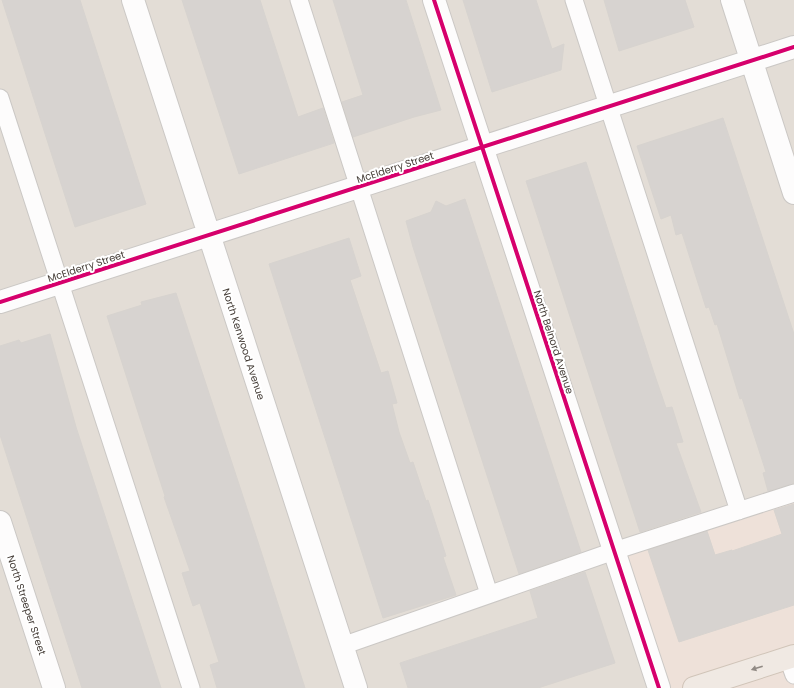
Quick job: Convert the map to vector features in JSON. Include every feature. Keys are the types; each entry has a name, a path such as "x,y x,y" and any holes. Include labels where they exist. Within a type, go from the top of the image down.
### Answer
{"main road":[{"path":"694,688 792,663"}],"street":[{"name":"North Kenwood Avenue","path":"133,0 356,688"},
{"name":"North Belnord Avenue","path":"434,0 659,688"},
{"path":"732,0 794,193"},
{"name":"McElderry Street","path":"0,302 609,108 794,47"},
{"name":"North Streeper Street","path":"0,522 54,688"}],"lane":[{"path":"299,0 489,594"},
{"path":"574,0 739,511"},
{"path":"0,98 61,283 188,687"},
{"path":"342,646 614,551 794,493"}],"shaded area":[{"path":"0,0 794,0 794,491 659,688 0,688"},
{"path":"794,491 794,688 659,688 614,551"}],"building":[{"path":"2,0 80,0 146,204 75,227"},
{"path":"182,0 260,0 298,117 323,108 334,143 239,174"},
{"path":"333,0 406,0 441,110 414,117 353,137 342,102 363,95"},
{"path":"463,0 536,0 552,49 564,44 561,70 492,92"},
{"path":"604,0 685,0 694,27 619,51"},
{"path":"723,118 794,334 794,483 768,491 763,473 766,472 742,398 740,399 717,324 715,325 709,307 706,308 682,233 676,235 671,215 661,219 637,146"},
{"path":"586,162 666,408 672,407 683,442 676,443 701,512 640,532 526,181"},
{"path":"465,199 581,552 519,574 413,247 406,221 431,212 436,201 446,206"},
{"path":"349,238 361,276 350,280 381,373 388,371 397,403 392,404 399,432 410,463 413,462 426,501 428,500 446,556 443,557 456,595 383,618 269,264"},
{"path":"176,293 305,688 217,688 210,665 219,662 200,603 193,606 182,573 190,571 164,497 165,496 107,316 142,305 141,302"},
{"path":"50,334 76,427 161,688 82,688 0,435 0,346 19,340 21,343"},
{"path":"794,504 794,605 679,642 648,550 707,531 715,555 732,551 782,534 774,510"},
{"path":"585,572 615,663 538,688 408,688 400,663 538,618 530,591"}],"cycle path":[{"path":"434,0 659,688"},
{"path":"0,302 794,47"}]}
